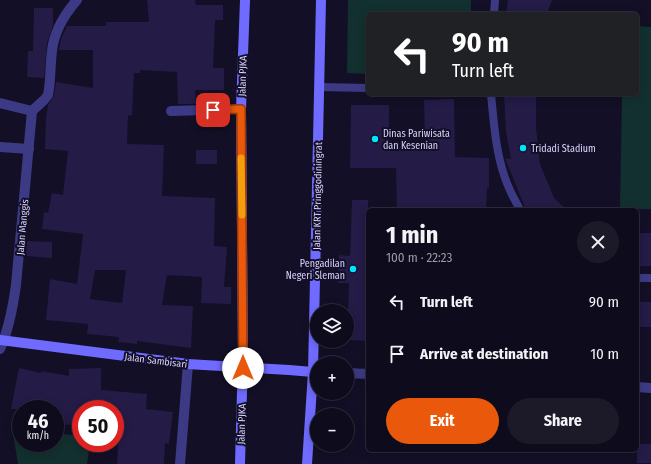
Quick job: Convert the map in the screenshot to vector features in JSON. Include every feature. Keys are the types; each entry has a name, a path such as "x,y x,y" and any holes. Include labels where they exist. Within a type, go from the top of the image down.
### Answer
{"main road":[{"name":"Jalan PJKA","path":"240,464 243,356 241,109 245,0"},
{"name":"Jalan KRT Pringgodiningrat","path":"315,356 321,0"},
{"name":"Jalan Sambisari","path":"1,344 188,364 310,372"},
{"name":"Jalan KRT Pringgodiningrat","path":"307,464 313,400"}],"street":[{"path":"0,103 32,111 48,95 52,49 56,33 66,14 77,0"},
{"path":"172,111 241,109"},
{"name":"Jalan Manggis","path":"1,344 12,312 16,286 32,111"},
{"path":"0,147 29,149"},
{"path":"180,464 188,364"},
{"path":"354,373 366,374"},
{"path":"639,387 651,388"}],"lane":[{"path":"494,12 495,0"},
{"path":"320,87 366,88"},
{"path":"491,96 501,165 509,188 519,208"},
{"path":"639,278 651,278"}],"green space":[{"path":"348,0 471,0 471,12 366,12 366,74 347,73"},
{"path":"639,26 651,27 651,209 620,208 622,96 639,96"},
{"path":"64,434 72,435 72,452 89,452 87,464 18,464 16,452 64,452"}],"building":[{"path":"147,0 195,0 196,5 223,5 223,20 215,20 213,68 224,68 224,90 195,90 196,104 178,104 177,72 140,70 140,73 134,73 132,116 128,115 127,144 164,145 162,196 215,198 214,246 227,247 224,287 231,287 231,304 201,303 202,277 167,275 162,305 193,306 191,348 137,341 137,344 118,342 119,337 87,334 88,324 46,320 50,279 77,284 83,234 42,229 44,212 48,213 52,193 63,195 68,151 45,149 48,105 54,96 56,82 93,88 93,50 59,50 61,39 67,26 106,26 106,22 149,22","holes":["95,270 126,270 122,303 90,299"]},
{"path":"508,0 552,0 548,12 506,12"},
{"path":"34,8 53,8 53,25 47,43 44,78 27,77 28,51 33,51"},
{"name":"Tridadi Stadium","path":"504,96 536,96 536,128 540,164 554,198 565,208 525,208 505,158 511,159 506,132"},
{"path":"454,99 455,157 489,158 489,188 487,188 486,208 397,208 396,168 350,168 351,105 389,105 389,147 425,147 424,100"},
{"path":"196,150 217,150 217,164 196,164"},
{"name":"Pengadilan Negeri Sleman","path":"352,200 368,200 368,208 366,208 366,341 354,340 354,304 348,304 349,283 338,283 339,255 350,256"},
{"path":"639,233 651,233 651,266 639,266"},
{"path":"27,241 52,242 52,258 26,256"},
{"path":"639,302 651,302 651,327 639,327"},
{"path":"19,368 41,373 42,371 69,376 69,369 101,368 101,390 147,394 146,409 173,412 169,444 165,443 164,464 117,464 118,452 124,452 124,400 72,400 72,424 64,425 64,400 13,400"},
{"path":"639,444 651,444 651,463 637,463"}],"slow traffic":[{"path":"241,158 242,215"}],"place":[{"name":"Dinas Pariwisata dan Kesenian","path":"375,139"},
{"name":"Tridadi Stadium","path":"523,148"},
{"name":"Pengadilan Negeri Sleman","path":"353,269"}],"route":[{"path":"213,110 241,109 243,368"}]}
